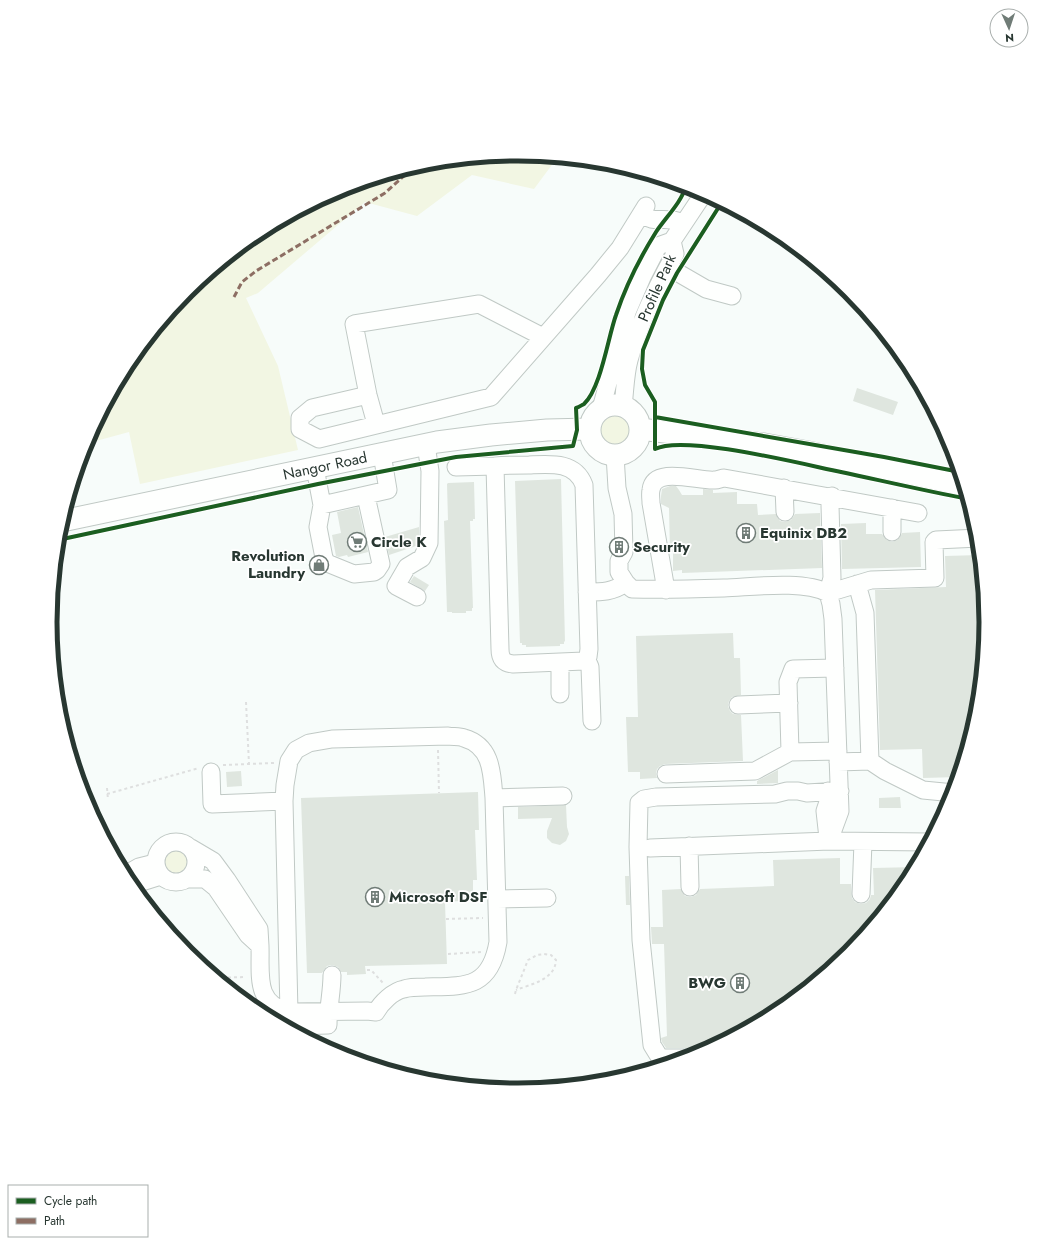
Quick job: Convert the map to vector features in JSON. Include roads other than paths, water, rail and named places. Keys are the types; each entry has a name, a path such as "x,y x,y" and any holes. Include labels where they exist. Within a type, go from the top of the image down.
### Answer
{"main road":[{"path":"615,405 623,406 635,415 640,429 639,437 636,444 630,450 623,454 615,455 604,452 594,444 590,429 593,418 601,409 615,405"},
{"name":"Nangor Road","path":"69,520 426,445 491,435 548,430 590,429"},
{"path":"640,429 801,450 959,484"}],"street":[{"name":"Profile Park","path":"601,409 627,312 643,275 658,246 672,241 700,198"},
{"path":"641,214 646,218 658,220 670,219 684,223"},
{"path":"641,214 672,241"},
{"path":"368,395 312,408 300,418 300,429 318,438 491,397 620,248 641,214"},
{"name":"Profile Park","path":"623,406 628,362 639,328 653,295 675,254 672,241"},
{"path":"668,267 706,289 732,296"},
{"path":"376,424 368,395 354,324 479,304 543,337"},
{"path":"417,598 396,586 407,567 422,558 429,543 430,471 426,445"},
{"path":"322,506 388,490 382,454"},
{"path":"615,455 617,488 612,515 612,554 619,561 619,572 632,589 666,590 794,586 820,589 828,593 871,580 935,578 934,542 936,540 972,538"},
{"path":"456,467 555,464 576,472 582,478 584,484 589,649 586,660 581,662 509,664 501,658 494,466"},
{"path":"315,468 322,506 318,527 324,558 327,563 354,574 374,572 381,564 366,496"},
{"path":"666,590 650,490 654,482 662,477 668,476 715,480 724,478 832,496 918,513"},
{"path":"784,488 785,512"},
{"path":"829,840 840,812 834,791 838,756 833,619 828,593 832,578 830,504 832,496"},
{"path":"892,508 892,532"},
{"path":"587,592 608,592 619,588 626,583"},
{"path":"857,584 865,613 870,761"},
{"path":"586,660 590,667 592,721"},
{"path":"560,662 560,694"},
{"path":"790,752 788,682 793,670 835,668"},
{"path":"738,705 789,703"},
{"path":"191,848 196,860 195,868 187,879 181,882 167,880 158,869 156,856 165,844 171,842 178,841 185,843 213,861 259,929 262,988 265,997 271,1005 292,1019 328,1012 376,1012 379,1007 393,994 403,989 466,984 482,976 492,966 496,952 498,930 493,781 487,756 477,744 463,737 448,736 332,739 309,743 296,750 289,761 284,785 292,1019"},
{"path":"666,774 755,771 790,752 838,756 870,761 885,772 923,790 948,792"},
{"path":"211,772 212,804 284,801"},
{"path":"672,1058 660,1058 652,1044 641,940 638,847 639,803 644,799 656,797 775,794 787,791 807,793 834,791"},
{"path":"494,798 563,796"},
{"path":"650,848 829,840 863,842 924,842"},
{"path":"861,894 863,842"},
{"path":"689,846 690,888"},
{"path":"131,872 139,867 158,869"},
{"path":"139,884 158,869"},
{"path":"187,879 205,879 216,888 248,935 260,946"},
{"path":"497,899 547,898"},
{"path":"327,975 332,990 328,1012"}],"place":[{"name":"Equinix DB2","path":"746,533"},
{"name":"Circle K","path":"357,542"},
{"name":"Security","path":"619,547"},
{"name":"Revolution Laundry","path":"319,565"},
{"name":"Microsoft DSF","path":"375,897"},
{"name":"BWG","path":"740,983"}]}
